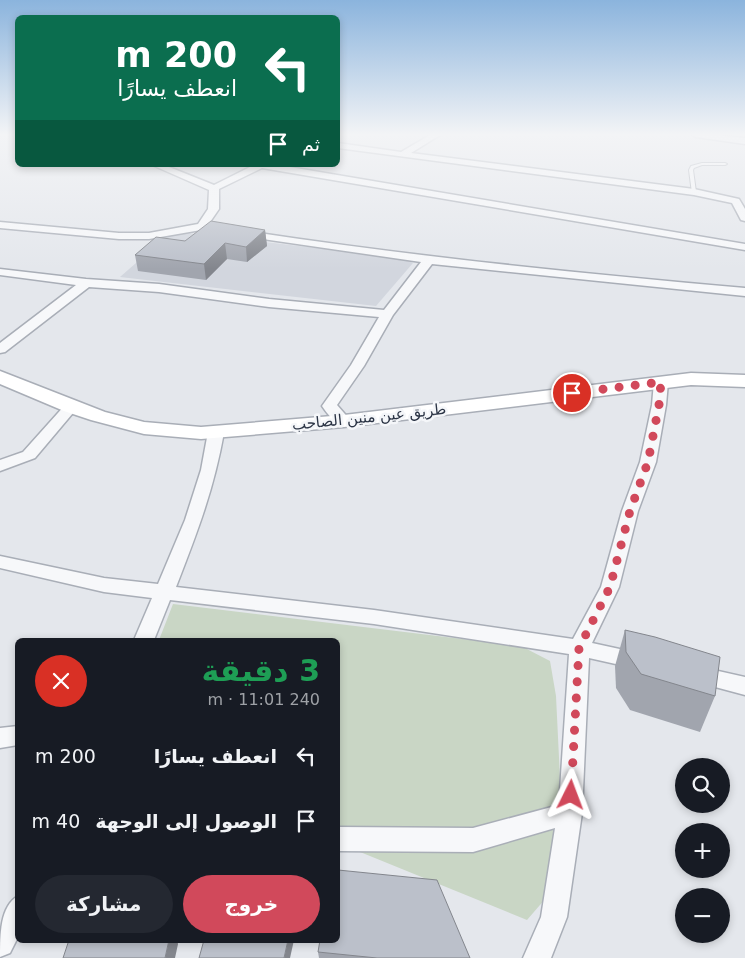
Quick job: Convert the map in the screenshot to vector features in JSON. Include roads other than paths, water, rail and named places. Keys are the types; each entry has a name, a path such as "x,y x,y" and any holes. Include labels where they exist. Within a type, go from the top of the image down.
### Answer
{"main road":[{"name":"طريق عين منين الصاحب","path":"0,377 71,408 144,428 201,433 344,421 691,379 745,381"}],"street":[{"path":"195,180 214,188 231,180"},
{"path":"349,180 745,247"},
{"path":"597,180 694,192 740,202 744,216"},
{"path":"201,227 211,216 216,203 214,188"},
{"path":"0,225 119,236 149,236 201,227 430,259 745,292"},
{"path":"344,421 329,406 357,366 387,314 430,259"},
{"path":"0,272 86,283 159,288 269,303 387,314"},
{"path":"0,349 86,283"},
{"path":"537,958 554,917 570,813 579,648 610,587 630,511 648,462 659,405 661,382"},
{"path":"0,466 29,455 71,408"},
{"path":"145,638 194,520 209,470 216,432"},
{"path":"0,562 104,585 374,617 579,648 656,665"},
{"path":"676,669 745,686"},
{"path":"0,738 15,736"},
{"path":"340,840 473,840 570,813"},
{"path":"0,942 15,914"}],"lane":[{"path":"692,180 694,192"}]}
